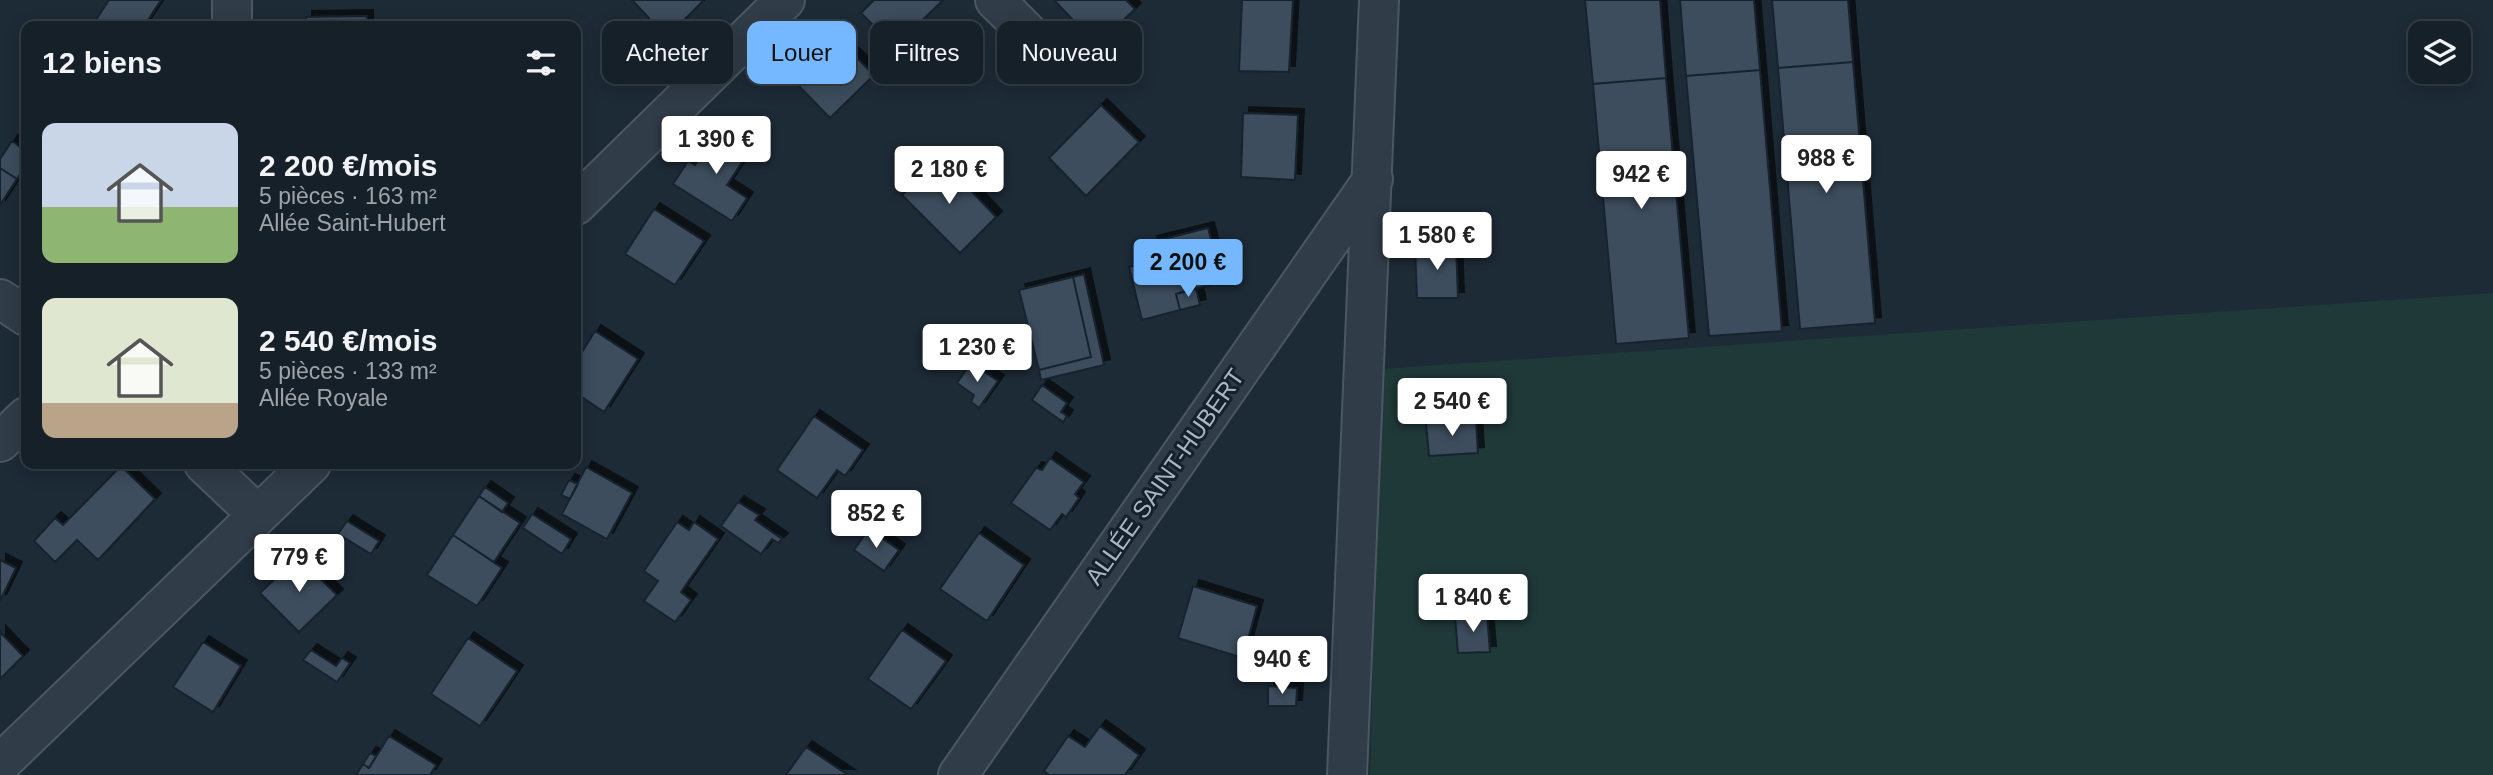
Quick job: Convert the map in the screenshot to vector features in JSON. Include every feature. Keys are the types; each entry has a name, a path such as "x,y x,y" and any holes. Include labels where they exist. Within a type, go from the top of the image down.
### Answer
{"street":[{"path":"232,0 232,21"},
{"path":"581,200 785,0"},
{"path":"995,0 1016,21"},
{"path":"1347,775 1379,0"},
{"name":"ALLÉE SAINT-HUBERT","path":"958,775 1373,180"},
{"path":"0,299 21,313"},
{"path":"0,442 21,422"},
{"path":"209,469 258,515"},
{"path":"0,764 306,469"}],"green space":[{"path":"2493,293 2493,775 1370,775 1380,369"}],"building":[{"path":"109,0 161,0 147,21 95,21"},
{"path":"632,0 703,1 683,21 649,21 649,18"},
{"path":"874,0 943,0 922,21 870,22 861,13"},
{"path":"1054,0 1126,0 1135,9 1122,21 1074,21"},
{"path":"1242,0 1293,0 1289,72 1239,71"},
{"path":"1585,0 1660,0 1666,78 1593,84"},
{"path":"1680,0 1754,0 1760,70 1686,76"},
{"path":"1772,0 1848,0 1853,62 1778,68"},
{"path":"367,16 367,21 306,21 306,17"},
{"path":"856,57 870,71 870,79 830,118 797,84 856,84"},
{"path":"1853,62 1875,323 1800,329 1778,68"},
{"path":"1760,70 1782,331 1709,336 1686,76"},
{"path":"1666,78 1689,338 1616,344 1593,84"},
{"path":"1101,105 1139,142 1086,196 1049,158"},
{"path":"1243,113 1298,115 1295,180 1241,177"},
{"path":"717,130 750,150 727,185 747,198 732,221 673,184 688,161 695,165"},
{"path":"12,141 21,147 21,173 17,179 0,168 0,159"},
{"path":"940,158 996,217 960,253 902,195"},
{"path":"0,168 17,179 0,205"},
{"path":"654,209 704,241 675,285 625,254"},
{"path":"1208,228 1222,282 1176,294 1180,310 1142,320 1129,267 1156,261 1151,242"},
{"path":"1456,246 1458,298 1417,298 1415,247"},
{"path":"1084,274 1104,365 1041,380 1039,370 1091,357 1073,277"},
{"path":"1073,277 1091,357 1039,370 1019,290"},
{"path":"1196,288 1200,305 1180,310 1176,294"},
{"path":"595,331 638,359 604,412 581,396 581,354"},
{"path":"971,363 998,381 979,408 971,402 974,395 957,383"},
{"path":"1042,385 1067,403 1061,412 1067,416 1063,422 1032,400"},
{"path":"814,416 863,450 845,476 837,470 817,498 777,470"},
{"path":"1476,420 1478,453 1429,456 1426,423"},
{"path":"1050,458 1084,482 1075,494 1079,498 1066,517 1062,514 1050,530 1011,503 1036,468 1042,470"},
{"path":"586,467 632,493 607,539 562,514"},
{"path":"118,469 124,469 155,499 98,560 77,540 55,562 34,541 55,518 63,525"},
{"path":"569,480 578,484 570,499 561,495"},
{"path":"485,487 508,503 502,512 479,496"},
{"path":"479,496 520,523 494,562 453,535"},
{"path":"738,502 759,515 755,520 782,539 778,543 772,539 761,554 721,526"},
{"path":"532,514 571,539 562,554 523,528"},
{"path":"347,521 379,541 371,554 338,534"},
{"path":"677,522 689,530 694,522 718,539 681,592 691,600 675,622 644,601 658,581 644,571"},
{"path":"869,529 899,550 884,571 854,550"},
{"path":"979,533 1024,565 987,621 940,589"},
{"path":"453,535 502,568 477,606 427,575"},
{"path":"298,557 337,595 299,632 260,593"},
{"path":"0,560 16,568 0,601"},
{"path":"1193,586 1257,606 1243,658 1178,638"},
{"path":"1487,614 1490,652 1458,653 1455,617"},
{"path":"902,630 946,661 911,709 868,679"},
{"path":"0,632 23,656 0,679"},
{"path":"468,638 517,671 480,726 431,694"},
{"path":"203,642 241,666 213,712 173,687"},
{"path":"311,650 336,666 342,658 350,663 337,682 303,660"},
{"path":"1268,686 1297,688 1296,706 1268,706"},
{"path":"1100,726 1139,755 1125,775 1049,775 1044,771 1068,736 1085,747"},
{"path":"389,736 436,765 430,775 356,775 363,764 369,768"},
{"path":"806,747 848,775 786,775"},
{"path":"370,753 376,756 369,768 363,764"}]}
